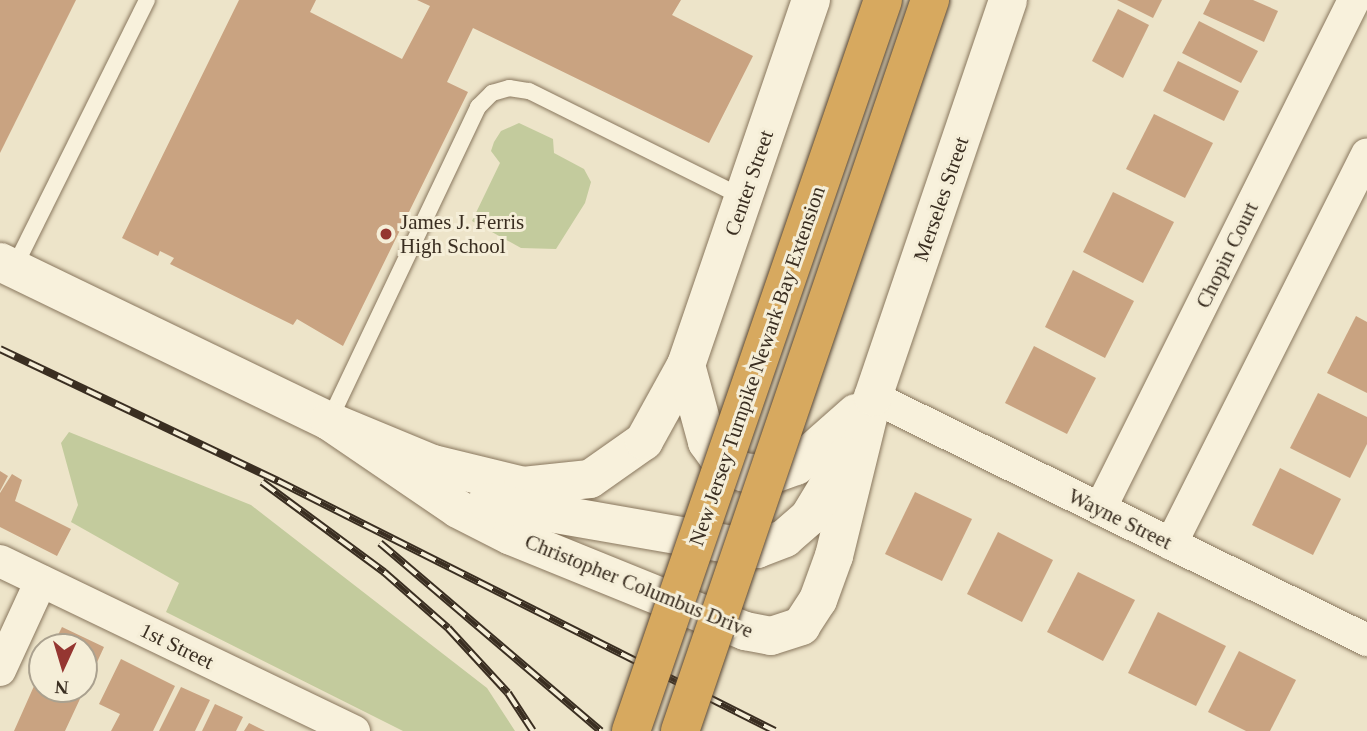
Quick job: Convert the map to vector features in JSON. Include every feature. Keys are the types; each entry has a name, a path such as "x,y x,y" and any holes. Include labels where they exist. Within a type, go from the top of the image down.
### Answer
{"highway":[{"name":"New Jersey Turnpike Newark Bay Extension","path":"631,731 883,0"},
{"path":"680,731 930,0"}],"main road":[{"name":"Center Street","path":"686,365 811,0"},
{"name":"Merseles Street","path":"873,397 1008,0"},
{"name":"Christopher Columbus Drive","path":"7,265 329,421 467,475 523,486 568,484 609,469 644,441 686,365"},
{"path":"686,365 707,442 731,466 758,475 796,466 873,397"},
{"name":"Christopher Columbus Drive","path":"329,421 458,509 511,536 745,631 783,635 801,626 810,616 825,581 873,397"},
{"name":"Christopher Columbus Drive","path":"382,457 508,508 757,549 796,529 821,501 873,397"}],"street":[{"name":"Chopin Court","path":"1100,509 1354,0"},
{"path":"1171,544 1367,153"},
{"name":"Wayne Street","path":"873,397 1367,640"},
{"name":"1st Street","path":"0,561 354,731"},
{"path":"0,670 41,582"}],"lane":[{"path":"7,265 147,0"},
{"path":"329,421 478,107 492,93 509,88 529,91 744,197"}],"green space":[{"path":"519,123 553,139 554,153 584,169 591,182 585,203 556,249 521,248 472,221 500,163 491,151 494,142 501,131"},
{"path":"69,432 251,505 487,688 515,731 403,731 166,612 179,583 71,522 78,505 61,443"}],"building":[{"path":"0,0 76,0 0,153"},
{"path":"239,0 316,0 310,12 402,59 430,6 417,0 681,0 672,15 753,56 709,143 473,28 447,82 468,92 343,346 297,319 293,325 170,264 174,258 160,251 158,256 122,238"},
{"path":"1117,0 1162,0 1153,18"},
{"path":"1210,0 1253,0 1278,11 1264,42 1203,14"},
{"path":"1118,9 1149,25 1123,78 1092,61"},
{"path":"1199,21 1258,51 1241,83 1182,53"},
{"path":"1178,61 1239,91 1224,121 1163,91"},
{"path":"1154,114 1213,143 1185,198 1126,169"},
{"path":"1113,192 1174,222 1143,283 1083,252"},
{"path":"1073,270 1134,301 1105,358 1045,327"},
{"path":"1356,316 1367,322 1367,393 1327,373"},
{"path":"1034,346 1096,378 1067,434 1005,403"},
{"path":"1318,393 1367,417 1367,444 1350,478 1290,448"},
{"path":"1280,468 1341,499 1313,555 1252,525"},
{"path":"0,471 8,476 0,491"},
{"path":"12,474 22,480 15,501 71,529 57,556 0,527 0,493"},
{"path":"915,492 972,519 942,581 885,554"},
{"path":"998,532 1053,560 1022,622 967,594"},
{"path":"1078,572 1135,600 1103,661 1047,632"},
{"path":"1158,612 1226,646 1196,706 1128,673"},
{"path":"62,627 75,633 59,633"},
{"path":"98,644 104,647 98,660"},
{"path":"1239,651 1296,680 1270,731 1246,731 1208,712"},
{"path":"121,659 175,686 153,731 111,731 120,714 99,704"},
{"path":"181,687 210,700 195,731 159,731"},
{"path":"28,700 28,703 78,703 65,731 14,731"},
{"path":"215,704 243,717 236,731 202,731"},
{"path":"249,723 265,731 244,731"}],"railway":[{"path":"0,349 278,481 775,731"},
{"path":"262,482 384,572 448,628 508,693 533,731"},
{"path":"380,543 601,731"}],"place":[{"name":"James J. Ferris High School","path":"386,234"}]}
